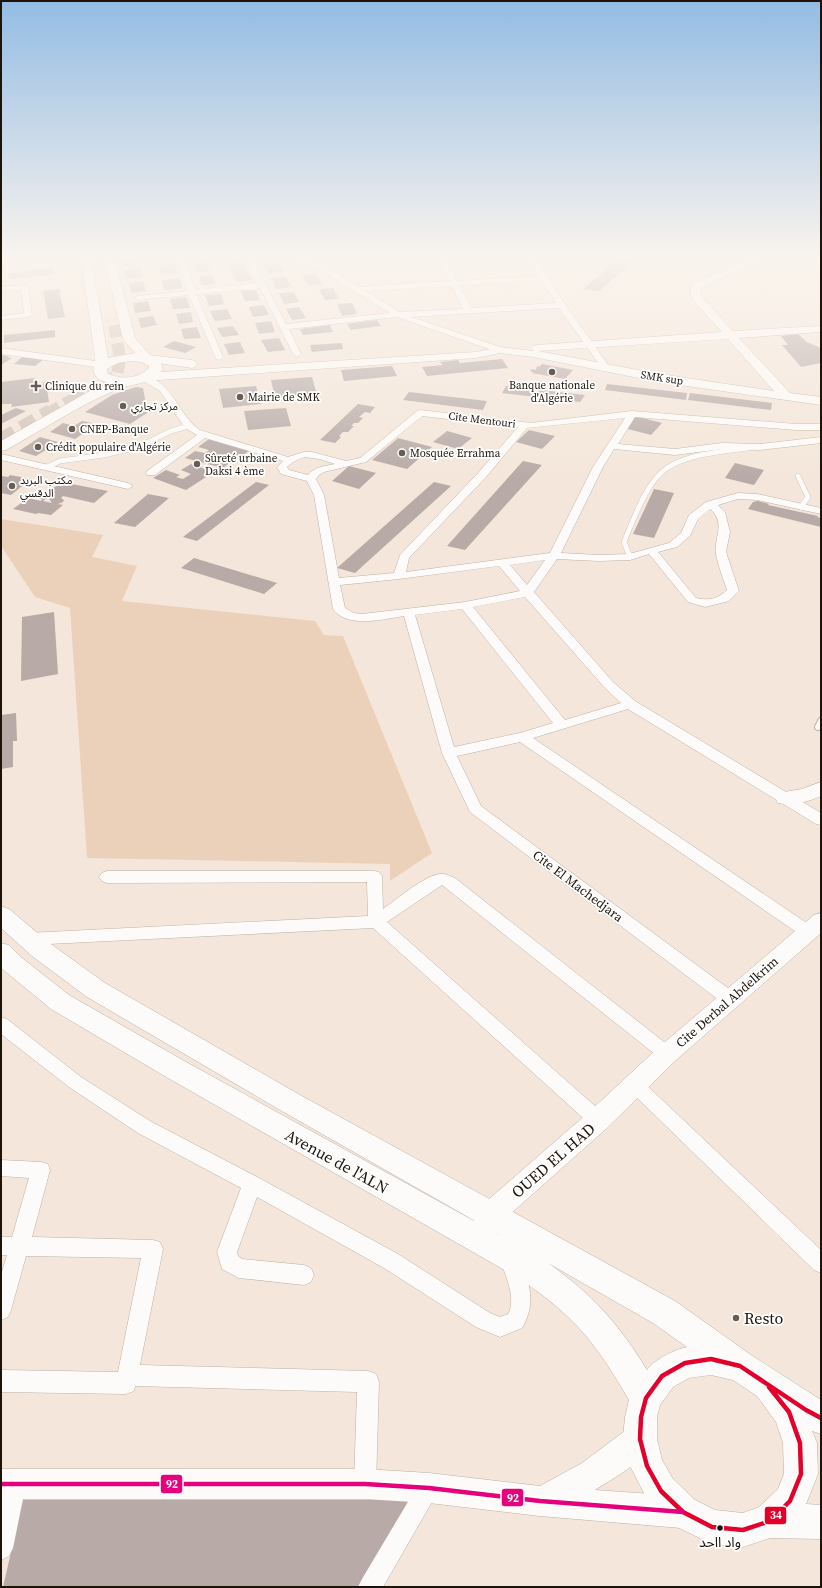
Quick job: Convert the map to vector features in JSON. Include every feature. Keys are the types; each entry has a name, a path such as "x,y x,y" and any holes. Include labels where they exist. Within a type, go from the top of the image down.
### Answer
{"main road":[{"path":"97,330 105,378 126,381"},
{"path":"1,447 95,394 126,381 145,377 156,369 155,364 147,359 129,339 127,330"},
{"path":"726,330 784,395"},
{"path":"1,435 66,400 88,384 102,367 123,358 209,364 473,348 500,350 589,345 806,330"},
{"path":"808,330 821,340"},
{"name":"SMK sup","path":"145,377 476,355 500,350 533,354 607,369 685,382 821,401"},
{"path":"785,798 806,795 821,788"},
{"path":"1,915 28,939 96,990 284,1100 664,1312 769,1387 821,1418"},
{"name":"Cite Derbal Abdelkrim","path":"635,1085 667,1054 814,927"},
{"name":"Avenue de l'ALN","path":"1,952 13,965 60,1002 177,1070 532,1270 568,1296 600,1329 624,1362 646,1398"},
{"name":"OUED EL HAD","path":"479,1241 490,1215 598,1120 635,1085"},
{"path":"740,1366 712,1359 685,1363 662,1376 646,1398 641,1417 640,1439 647,1466 662,1491 683,1512 712,1527 743,1530 770,1521 821,1522"},
{"path":"769,1387 789,1412 800,1443 801,1474 790,1501 770,1521"},
{"path":"540,1501 568,1488 594,1473 619,1457 640,1439"},
{"path":"8,1484 365,1484 429,1488 540,1501 683,1512"}],"street":[{"path":"207,330 219,358"},
{"path":"286,330 297,354"},
{"path":"442,330 500,350"},
{"path":"579,330 607,369"},
{"path":"1,351 102,367"},
{"path":"145,377 163,389 188,426 204,434 289,460"},
{"name":"Cite Mentouri","path":"311,479 315,473 321,470 363,460 420,413 525,425 539,425 632,414 789,427 821,427"},
{"path":"348,464 312,454 297,456 289,460 282,467 283,471 311,479 319,495 339,609 346,614 362,618 464,606 527,593 554,556 598,467 632,414"},
{"path":"398,576 404,557 482,475 525,425"},
{"path":"151,473 204,434"},
{"path":"612,446 675,452 722,446 760,447 821,440"},
{"path":"1,456 128,486"},
{"path":"335,582 502,563 526,558 554,556 599,558 630,557 673,545 686,534 693,517 710,504 738,496 757,497 821,512"},
{"path":"651,550 692,600 705,604 725,599 733,591 720,552 726,532 720,512 710,504"},
{"path":"502,563 609,685 630,704 821,820"},
{"path":"464,606 562,725"},
{"name":"Cite El Machedjara","path":"409,613 449,753 475,809 730,999"},
{"path":"449,753 522,736 630,704"},
{"path":"522,736 814,927"},
{"path":"107,877 374,876 376,922 598,1120"},
{"path":"28,939 376,922 436,880 443,879 450,882 667,1054"},
{"path":"1,1024 75,1082 144,1127 252,1184 390,1261 483,1320 500,1327 514,1322 521,1310 521,1296 510,1258"},
{"path":"635,1085 821,1263"},
{"path":"1,1168 41,1170 10,1246 1,1310"},
{"path":"252,1184 226,1252 229,1262 239,1268 304,1275"},
{"path":"1,1382 126,1383 153,1249 10,1246"},
{"path":"128,1375 368,1382 365,1484"},
{"path":"1,1548 8,1484"},
{"path":"370,1587 429,1488"}],"lane":[{"path":"47,467 60,461 104,455 138,447 170,431 188,426"},
{"path":"630,557 624,542 638,510 658,477 668,467 718,452 760,447"},
{"path":"798,476 808,497 801,507"}],"shaded area":[{"path":"1,519 103,535 92,557 137,566 122,601 315,621 324,635 343,636 432,853 390,881 390,864 87,858 70,608 35,597 1,546"}],"building":[{"path":"55,330 55,337 4,343 4,335"},
{"path":"181,330 198,330 201,338 184,339"},
{"path":"218,330 236,330 239,335 222,337"},
{"path":"258,330 274,330 275,332 259,334"},
{"path":"301,330 332,330 333,332 303,335"},
{"path":"798,334 807,342 821,348 821,363 801,367 782,345 788,345 781,336"},
{"path":"279,338 285,350 268,352 261,340"},
{"path":"174,341 196,347 185,353 163,347"},
{"path":"240,342 245,353 229,355 224,344"},
{"path":"342,343 343,349 312,352 310,345"},
{"path":"1,355 9,356 7,357 12,358 1,365"},
{"path":"22,357 44,359 35,366 14,364"},
{"path":"502,359 508,368 427,376 422,367 443,365 440,362 458,360 460,363"},
{"name":"Banque nationale d'Algérie","path":"542,364 573,370 565,379 532,373 533,372 530,371 532,369 536,370 537,366 539,367"},
{"path":"392,366 397,376 344,381 341,370"},
{"path":"312,377 317,395 275,398 271,380"},
{"path":"35,378 37,384 46,382 49,402 11,407 12,404 2,404 1,382"},
{"path":"607,384 687,393 686,400 605,390"},
{"name":"Mairie de SMK","path":"256,386 261,404 223,408 219,389"},
{"path":"506,386 585,395 580,402 502,393"},
{"name":"مركز تجاري","path":"136,387 143,388 146,405 156,407 130,424 85,412 112,395"},
{"path":"409,392 487,401 483,410 403,400"},
{"path":"690,393 772,403 771,410 688,400"},
{"path":"358,404 375,407 370,413 365,412 359,417 363,418 358,423 354,423 351,426 354,426 348,432 343,432 339,436 341,437 335,443 320,440"},
{"path":"16,408 26,411 1,424 1,415"},
{"path":"286,408 291,426 248,430 244,411"},
{"path":"635,416 662,423 651,435 624,428"},
{"name":"CNEP-Banque","path":"82,421 97,424 75,439 50,432 63,423 74,426"},
{"path":"529,430 555,436 542,449 516,442"},
{"path":"447,431 472,438 458,449 433,442"},
{"name":"Crédit populaire d'Algérie","path":"40,437 58,442 36,456 19,451"},
{"name":"Mosquée Errahma","path":"398,438 432,447 407,469 372,460"},
{"path":"209,439 250,450 239,458 237,457 223,468 185,458 195,451 205,453 209,450 198,447"},
{"path":"523,461 542,465 465,550 447,546"},
{"path":"735,463 764,470 754,485 725,478"},
{"path":"191,464 214,472 186,490 153,478 166,470 180,475 176,477 183,479 191,474 181,470"},
{"path":"349,466 376,473 359,489 332,481"},
{"name":"مكتب البريد الدقسي","path":"10,475 31,479 11,495 1,493 1,476 8,477"},
{"path":"61,482 108,491 94,503 63,496 61,498 64,500 63,502 58,504 63,505 51,515 36,514 13,509 28,498 41,501 42,499 35,498 39,496 47,498 43,501 52,503 49,499 51,494 47,493"},
{"path":"256,482 269,485 197,541 183,537"},
{"path":"434,482 451,486 355,573 337,568"},
{"path":"654,489 674,493 654,538 633,534"},
{"path":"148,494 169,498 135,527 114,523"},
{"path":"758,501 769,504 768,505 818,516 817,517 821,518 821,527 748,509 753,502"},
{"path":"194,558 277,583 264,594 181,568"},
{"path":"54,612 58,674 21,681 22,617"},
{"path":"16,713 17,741 13,741 13,767 1,769 1,715"},
{"path":"23,1500 410,1500 359,1587 3,1587"}],"tunnel":[{"path":"73,402 117,375 120,358 115,330"},
{"path":"49,413 84,393"},
{"path":"1,441 51,412"}],"transit line":[{"name":"34","path":"769,1387 789,1412 800,1443 801,1474 790,1501 770,1521 743,1530 712,1527 683,1512 661,1491 647,1466 640,1439 641,1417 646,1398 662,1376 685,1363 711,1359 740,1366 806,1410 821,1418"},
{"name":"92","path":"1,1484 365,1484 429,1488 540,1501 683,1512"}],"place":[{"name":"Banque nationale d'Algérie","path":"552,372"},
{"name":"Clinique du rein","path":"36,386"},
{"name":"Mairie de SMK","path":"240,397"},
{"name":"مركز تجاري","path":"123,406"},
{"name":"CNEP-Banque","path":"72,429"},
{"name":"Crédit populaire d'Algérie","path":"38,447"},
{"name":"Mosquée Errahma","path":"402,453"},
{"name":"Sûreté urbaine Daksi 4 ème","path":"197,464"},
{"name":"مكتب البريد الدقسي","path":"12,486"},
{"name":"Resto","path":"736,1318"},
{"name":"واد ااحد","path":"720,1528"}]}
